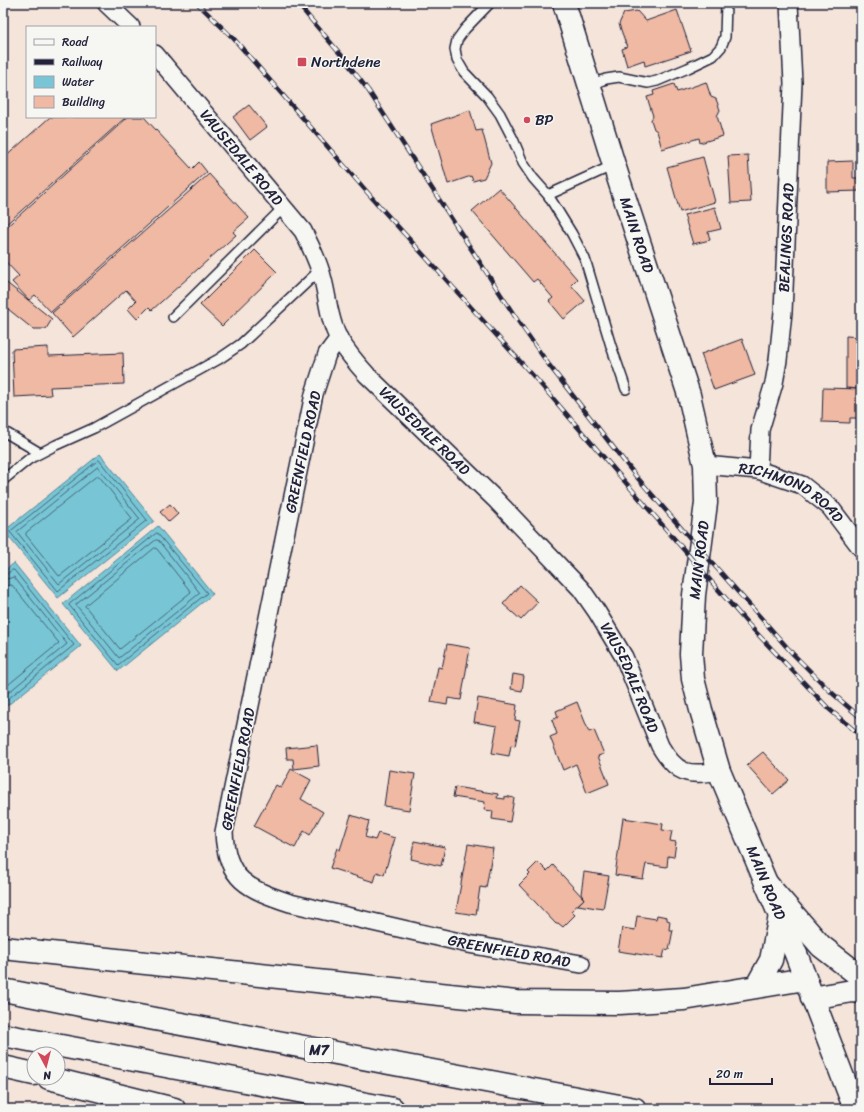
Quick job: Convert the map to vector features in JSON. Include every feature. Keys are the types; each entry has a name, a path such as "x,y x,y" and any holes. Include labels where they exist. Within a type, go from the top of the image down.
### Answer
{"main road":[{"name":"MAIN ROAD","path":"564,3 614,165 689,395 705,465 706,503 694,595 691,654 693,678 701,710 719,771 809,988 855,1109"},
{"path":"766,883 820,946 861,977"},
{"path":"756,987 771,960 780,916"},
{"path":"3,948 516,1002 567,1004 619,1003 684,999 756,987 809,988 861,992"},
{"name":"M7","path":"3,990 635,1109"},
{"path":"3,1034 394,1109"},
{"path":"3,1067 26,1072"},
{"path":"66,1082 174,1109"}],"street":[{"path":"106,3 130,26"},
{"name":"BEALINGS ROAD","path":"758,470 760,430 774,383 783,312 793,83 789,3"},
{"name":"VAUSEDALE ROAD","path":"156,55 304,231 316,256 329,309 339,338 354,360 367,375 496,500 581,589 597,612 624,657 660,746 666,757 676,768 688,773 699,774 719,771"},
{"name":"GREENFIELD ROAD","path":"339,338 327,354 314,394 280,558 224,832 225,848 230,865 242,881 262,894 290,903 468,944 581,964"},
{"name":"RICHMOND ROAD","path":"705,465 758,470 802,485 830,507 861,548"}],"lane":[{"path":"490,3 465,29 457,40 455,49 457,60 464,72 487,96 500,114 513,139 523,164 548,195 572,234 585,259 611,346 626,389"},
{"path":"589,85 606,79 619,77 648,83 657,81 713,56 721,47 725,38 726,3"},
{"path":"548,195 614,165"},
{"path":"173,317 284,207"},
{"path":"3,480 29,459 94,428 220,359 241,344 320,270"},
{"path":"3,431 40,453"}],"water":[{"path":"100,454 154,521 58,598 4,531"},
{"path":"158,526 213,594 118,671 63,604"},
{"path":"14,563 81,646 3,709 3,572"}],"building":[{"path":"677,10 691,51 645,66 644,60 627,66 622,49 627,47 619,24 624,13 637,11 646,21"},
{"path":"706,82 711,97 716,99 720,110 717,116 723,136 700,143 699,138 662,149 657,131 654,129 651,120 653,116 647,97 654,95 653,91 674,84 677,92"},
{"path":"249,105 267,127 250,140 233,117"},
{"path":"470,110 476,131 482,130 491,163 484,178 473,181 471,176 448,184 431,124"},
{"path":"49,118 125,118 3,227 3,159"},
{"path":"127,118 145,118 192,169 199,162 207,172 51,312 35,295 29,300 12,282 19,276 3,259 3,230"},
{"path":"860,130 861,156 859,156"},
{"path":"748,155 751,202 731,203 728,156"},
{"path":"703,157 715,202 680,212 667,167"},
{"path":"853,161 853,178 859,178 859,191 827,192 827,162"},
{"path":"209,174 249,218 233,232 236,235 152,310 149,307 137,319 128,309 136,301 126,290 73,337 52,313"},
{"path":"499,188 577,279 571,285 585,301 564,319 549,301 553,298 537,279 533,282 472,211"},
{"path":"715,207 721,229 708,232 710,240 693,244 684,215"},
{"path":"255,250 277,272 222,326 200,305"},
{"path":"3,280 52,319 46,329 33,329 3,305"},
{"path":"846,336 861,337 861,389 846,388"},
{"path":"742,339 755,375 714,390 701,354"},
{"path":"48,347 48,356 123,353 124,384 50,387 51,395 14,397 12,349"},
{"path":"823,388 861,389 860,418 850,418 850,423 822,422"},
{"path":"170,504 178,514 169,522 160,512"},
{"path":"520,585 538,602 521,620 503,604"},
{"path":"447,644 470,648 461,700 448,698 447,705 431,702 438,667 442,668"},
{"path":"513,674 524,676 522,691 511,689"},
{"path":"478,698 517,705 515,720 520,721 515,746 511,745 509,756 492,753 497,726 474,722"},
{"path":"577,702 589,732 594,730 604,754 598,756 609,784 587,793 576,764 563,770 550,737 557,734 552,720 558,717 556,711"},
{"path":"317,745 319,766 294,769 293,759 287,759 286,748"},
{"path":"763,752 789,780 773,794 747,765"},
{"path":"291,769 311,780 301,799 323,812 310,835 304,831 295,848 254,826 276,785 281,788"},
{"path":"389,770 415,774 409,810 384,806"},
{"path":"455,787 498,794 497,798 505,799 505,796 514,798 510,822 492,819 493,811 484,810 485,802 453,797"},
{"path":"351,815 369,821 365,837 375,840 378,833 395,838 384,875 377,872 374,882 330,868 337,848 340,850"},
{"path":"623,818 663,824 662,830 672,831 670,841 676,842 674,857 668,856 667,867 646,864 643,879 615,875"},
{"path":"414,841 445,847 441,866 411,859"},
{"path":"468,844 493,848 486,888 480,887 476,915 456,912"},
{"path":"538,862 547,871 553,865 584,899 571,911 575,915 563,927 558,923 556,924 519,885 530,874 528,872"},
{"path":"584,872 609,876 603,909 578,905 584,899 581,894"},
{"path":"657,915 667,917 667,920 670,921 669,930 673,930 669,950 665,949 663,958 618,951 622,928 635,930 637,916 656,919"}],"railway":[{"path":"197,3 234,39 381,208 537,380 748,624 829,709 861,736"},
{"path":"297,3 342,56 368,90 518,321 549,365 635,475 793,654 831,692 861,718"}],"place":[{"name":"Northdene","path":"302,62"},
{"name":"BP","path":"527,120"}]}
